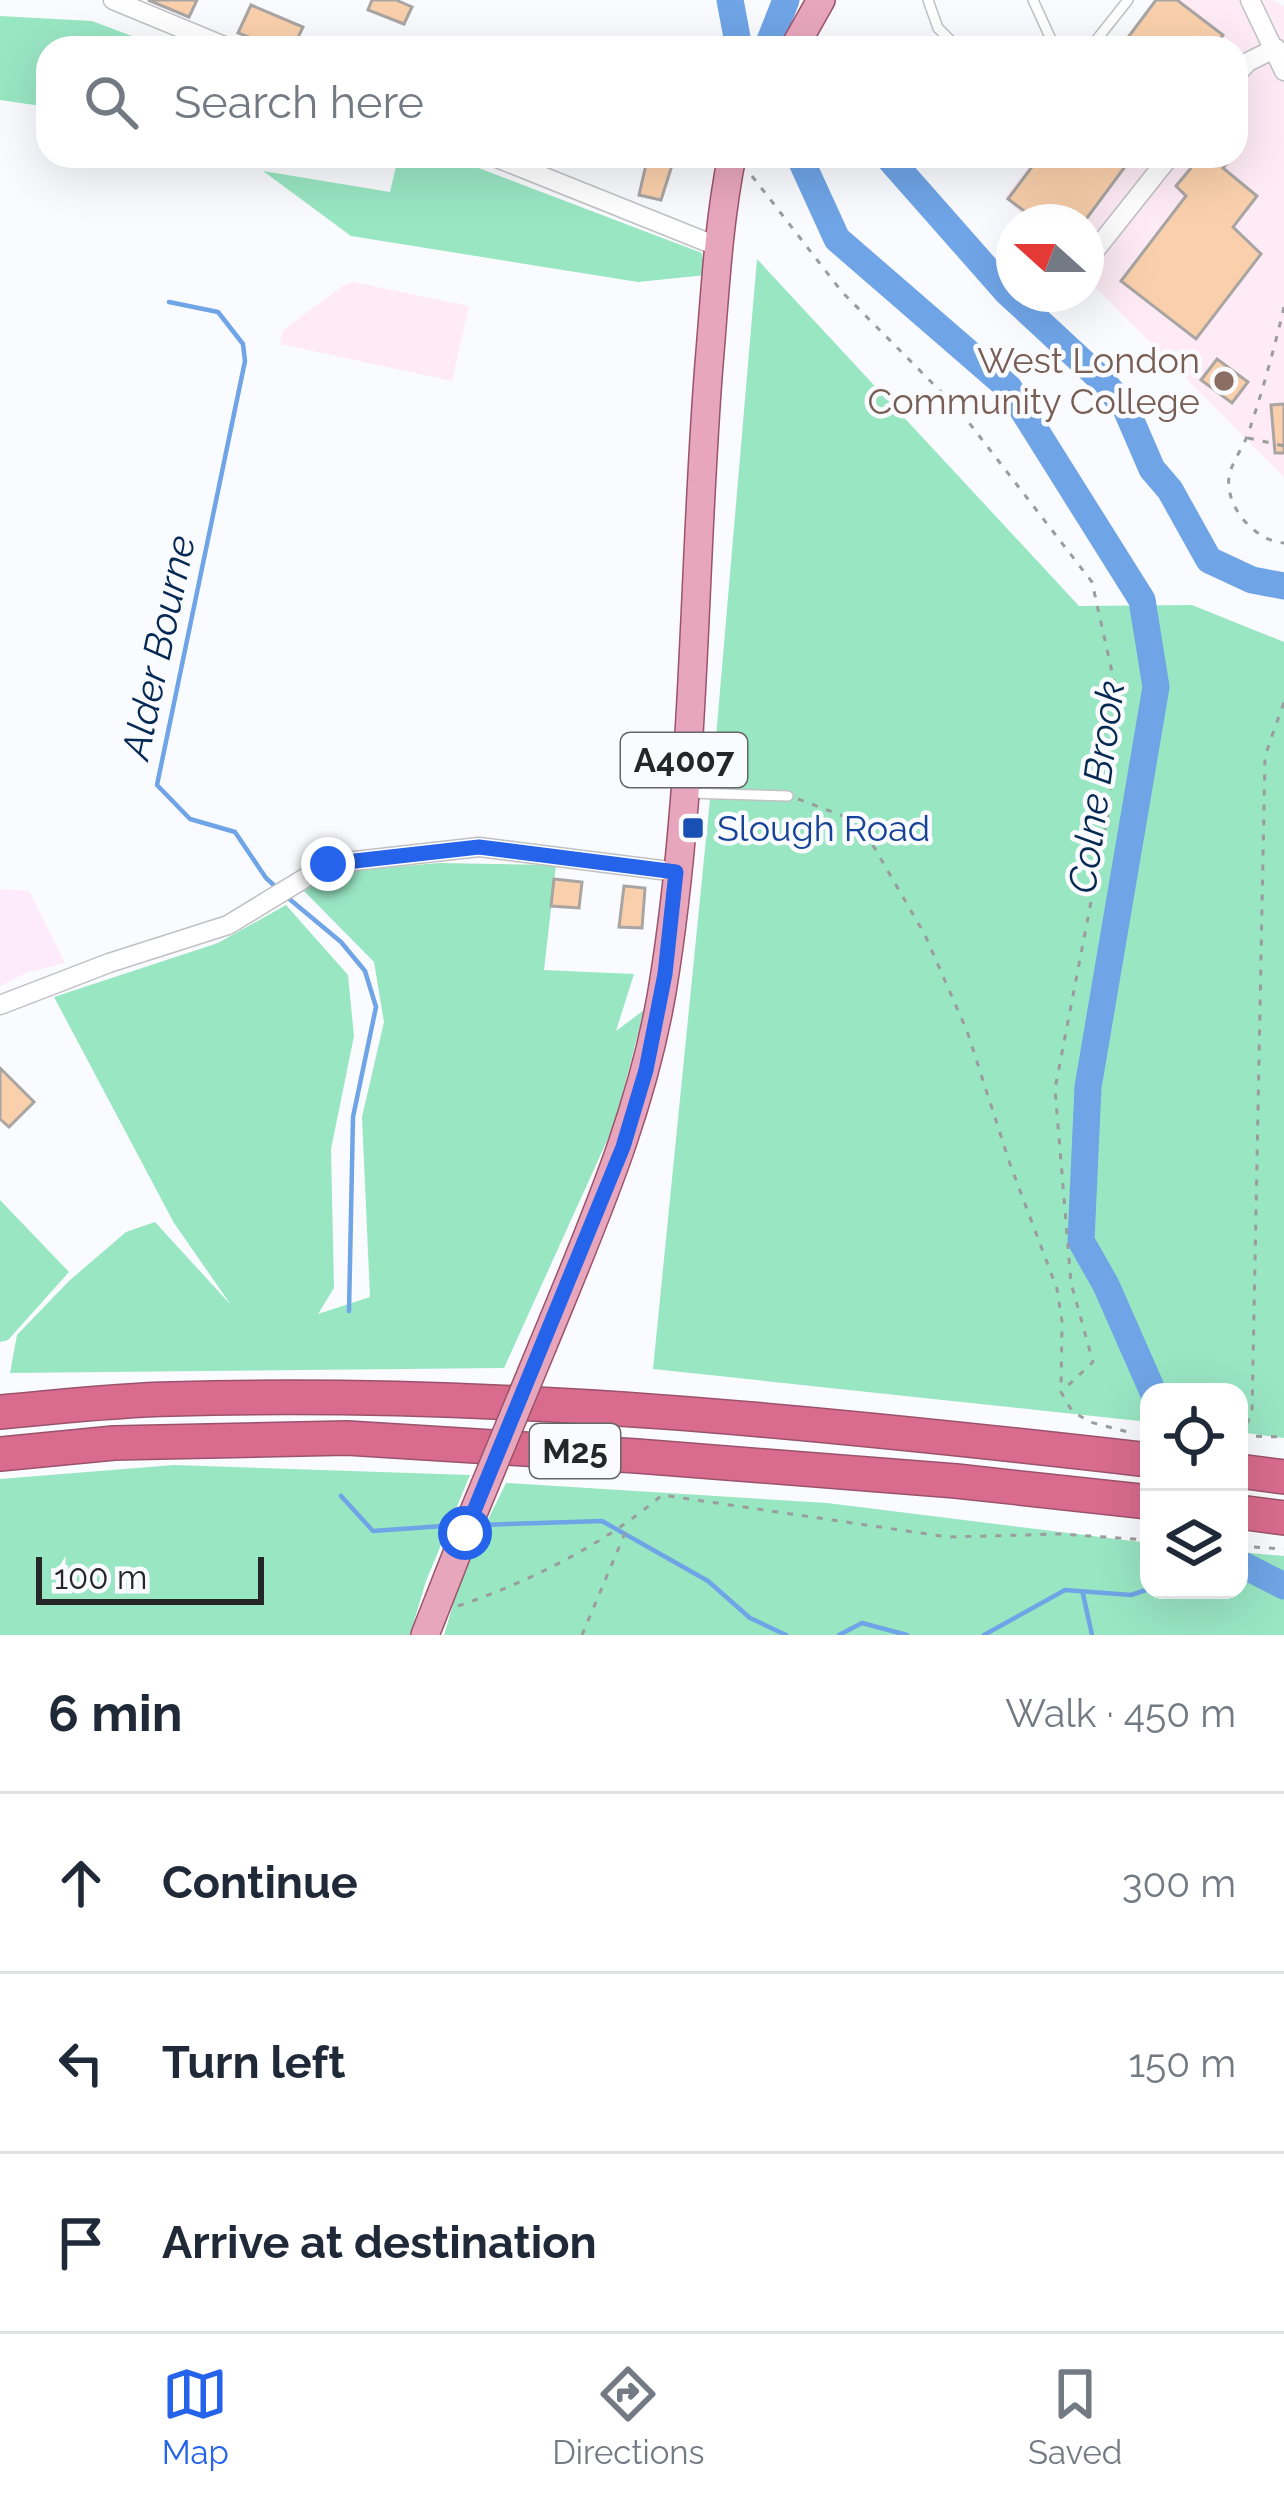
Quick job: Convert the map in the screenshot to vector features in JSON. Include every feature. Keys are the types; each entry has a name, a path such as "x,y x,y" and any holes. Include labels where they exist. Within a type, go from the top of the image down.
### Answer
{"highway":[{"name":"M25","path":"0,1412 170,1399 513,1404 647,1410 1140,1459"},
{"name":"M25","path":"0,1454 114,1443 347,1438 660,1457 1140,1501"},
{"path":"1248,1473 1284,1477"},
{"path":"1248,1513 1284,1519"}],"main road":[{"path":"801,36 821,0"},
{"name":"A4007","path":"429,1624 623,1147 646,1070 665,974 676,872 718,247 740,168"}],"street":[{"path":"113,0 201,36"},
{"path":"1258,1 1284,71"},
{"path":"1248,62 1276,48"},
{"path":"522,168 718,247"},
{"path":"1104,239 1160,168"},
{"path":"0,1005 109,963 229,925 328,864 479,847 676,872"}],"lane":[{"path":"928,0 946,36"},
{"path":"1033,0 1050,36"},
{"path":"1100,36 1128,0"},
{"path":"682,792 788,796"}],"path":[{"path":"743,168 842,292 960,411 1092,582 1116,689 1110,803 1055,1089 1071,1283 1093,1362 1061,1392"},
{"path":"1284,308 1247,437 1229,476 1232,501 1253,531 1284,543"},
{"path":"1247,437 1284,446"},
{"path":"1248,1421 1252,1414 1265,756 1284,702"},
{"path":"788,796 846,817 874,847 925,935 967,1031 1010,1164 1058,1289 1061,1392 1072,1411 1090,1422 1127,1432"},
{"path":"1248,1437 1284,1437"},
{"path":"429,1624 629,1524 662,1495 948,1537 1060,1534 1140,1539"},
{"path":"582,1635 629,1524"},
{"path":"1248,1547 1284,1549"}],"shaded area":[{"path":"1156,0 1272,0 1284,6 1284,477 1104,296 1104,204 1012,204 1005,197 1028,168 1248,168 1248,36 1128,36"},
{"path":"353,282 469,306 452,381 280,344 283,330"},
{"path":"0,889 29,891 65,963 28,972 0,986"}],"green space":[{"path":"0,16 92,21 132,36 36,36 36,105 0,100"},
{"path":"396,168 479,168 702,253 706,275 638,282 351,236 263,171 390,192"},
{"path":"757,259 1079,606 1192,605 1284,642 1284,1438 1248,1433 1248,1383 1140,1383 1140,1421 653,1369 715,749"},
{"path":"439,863 556,865 544,970 634,974 616,1031 644,1010 615,1123 504,1368 10,1373 17,1335 126,1232 155,1222 231,1305 174,1223 54,997 218,943 286,905 348,975 354,1036 331,1149 334,1288 318,1314 370,1297 362,1117 384,1022 374,962 304,891 337,872"},
{"path":"0,1200 69,1272 8,1340 0,1342"},
{"path":"174,1465 470,1475 426,1581 410,1635 0,1635 0,1479"},
{"path":"506,1483 827,1503 1140,1542 1140,1599 1248,1599 1248,1553 1284,1556 1284,1635 444,1635 464,1568"}],"building":[{"path":"148,0 197,0 189,17"},
{"path":"372,0 396,0 412,7 404,24 368,10"},
{"path":"1156,0 1177,0 1223,35 1222,36 1129,36"},
{"path":"251,5 303,27 299,36 238,33"},
{"path":"645,168 671,168 661,200 639,195"},
{"path":"1031,168 1124,168 1097,204 1015,204 1008,199"},
{"path":"1191,168 1223,168 1257,196 1233,227 1261,254 1196,339 1121,281 1186,196 1176,186"},
{"name":"West London Community College","path":"1217,359 1248,382 1232,403 1201,380"},
{"path":"1284,404 1284,453 1275,453 1271,405"},
{"path":"554,879 582,882 579,908 551,906"},
{"path":"624,886 645,888 642,928 619,927"},
{"path":"0,1068 34,1102 9,1127 0,1119"}],"waterway":[{"path":"730,0 737,36"},
{"path":"772,36 786,0"},
{"name":"Colne Brook","path":"804,168 837,239 1009,388 1142,600 1156,687 1088,1087 1081,1241 1149,1383"},
{"path":"898,168 1007,292 1102,380 1126,409 1152,469 1170,490 1209,560 1252,580 1284,586"},
{"name":"Alder Bourne","path":"169,302 218,312 243,344 245,361 157,785 190,819 235,832 278,889"},
{"name":"Alder Bourne","path":"287,897 341,942 365,971 376,1007 353,1117 349,1311"},
{"name":"Alder Bourne","path":"341,1496 373,1531 457,1525"},
{"name":"Alder Bourne","path":"481,1525 602,1521 708,1581 750,1618 786,1635"},
{"name":"Colne Brook","path":"1248,1568 1284,1586"},
{"name":"Alder Bourne","path":"984,1635 1065,1590 1140,1592"},
{"path":"1083,1594 1092,1635"},
{"name":"Alder Bourne","path":"839,1635 862,1623 907,1635"}],"place":[{"name":"West London Community College","path":"1224,381"},
{"name":"Slough Road","path":"693,828"}],"route":[{"path":"328,864 479,847 676,872 665,974 646,1070 623,1147 465,1533"}]}
